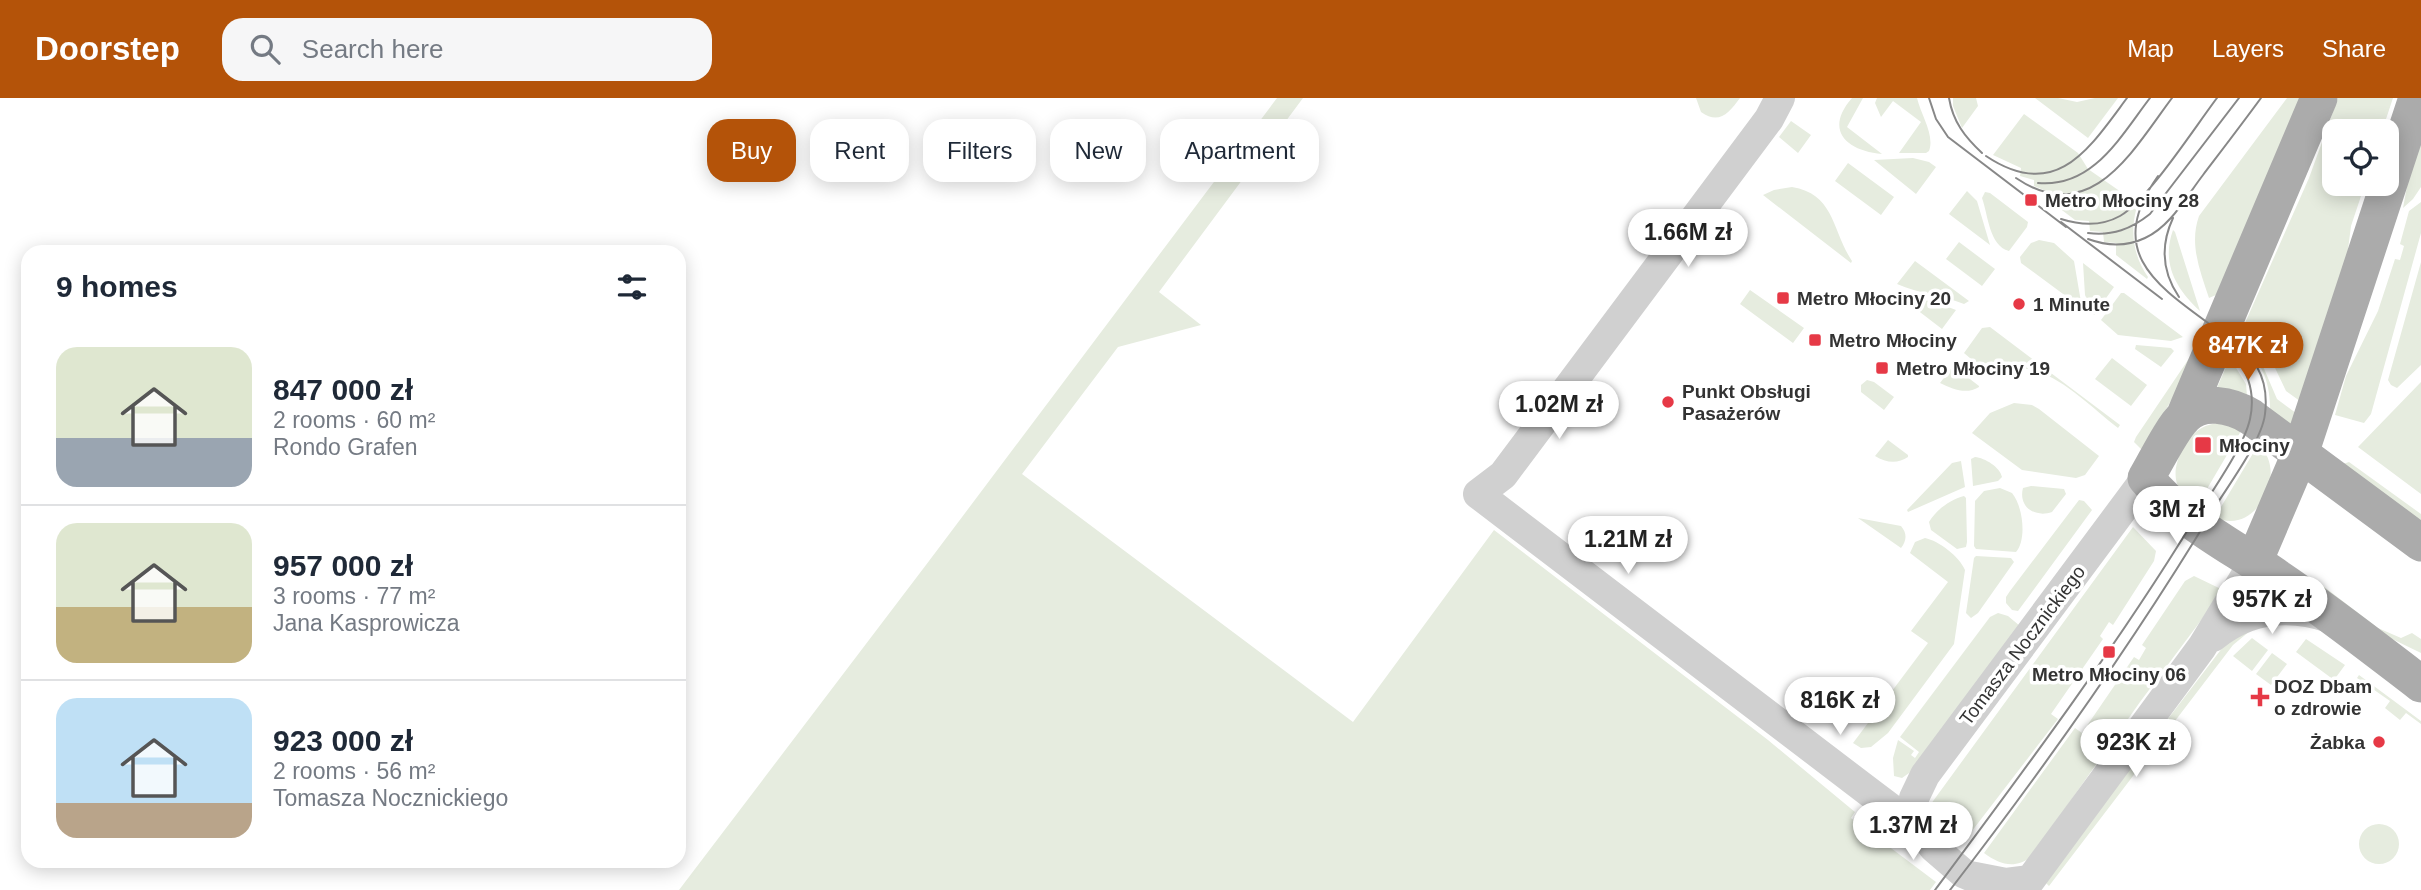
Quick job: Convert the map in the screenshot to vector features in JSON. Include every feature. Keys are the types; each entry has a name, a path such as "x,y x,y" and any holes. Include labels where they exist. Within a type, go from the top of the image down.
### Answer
{"main road":[{"path":"2319,98 2184,417 2146,478 2163,499 2193,522 2343,624 2421,684"},
{"path":"2254,562 2300,454 2417,98"},
{"path":"2184,417 2207,406 2236,409 2421,543"}],"street":[{"path":"1771,98 1769,119 1747,150 1508,467 1478,495 1897,813 1914,817 1919,829 1934,848 1966,882 2026,885 2202,646 2254,562"},
{"name":"Tomasza Nocznickiego","path":"1914,817 1914,798 1925,775 2146,478"},
{"path":"2202,646 2228,625 2264,611 2303,610 2343,624"}],"shaded area":[{"path":"1277,98 1303,98 1287,119 1261,119"},
{"path":"1696,98 1740,98 1723,116 1713,117 1701,112"},
{"path":"1852,98 1863,98 1847,127 1882,154 1858,148 1843,137 1840,120"},
{"path":"1877,98 1917,98 1929,132 1929,151 1899,153 1921,122 1893,101 1881,117 1875,103"},
{"path":"1953,98 1976,98 1978,106 1962,128 1953,106"},
{"path":"2035,98 2058,98 2077,102 2095,98 2118,98 2088,138"},
{"path":"2287,98 2301,98 2216,295 2209,298 2195,247 2199,216"},
{"path":"2338,98 2393,98 2386,119 2330,119"},
{"path":"2024,114 2078,153 2088,169 2134,201 2134,245 2147,279 2116,255 2116,243 2104,242 2103,232 2090,231 2089,221 2075,220 2046,198 2046,191 2034,186 2034,180 2020,176 2021,168 1993,155"},
{"path":"1791,121 1811,135 1798,153 1779,137"},
{"path":"2421,124 2421,187 2403,208 2414,149"},
{"path":"2322,142 2322,196 2361,196 2351,226 2344,281 2304,404 2286,391 2266,349 2245,323"},
{"path":"1913,158 1929,162 1936,167 1916,194 1874,160"},
{"path":"1848,163 1894,197 1881,215 1835,181"},
{"path":"1214,182 1241,182 1159,292 1201,325 1118,347 1022,474 1353,722 1494,530 1768,740 1855,812 1851,818 1936,882 1930,890 679,890"},
{"path":"1792,187 1817,197 1825,206 1851,263 1763,195"},
{"path":"1967,191 1977,201 1990,245 1949,214"},
{"path":"1985,192 2028,222 2009,251 1997,243 1990,229 1982,198"},
{"path":"2421,202 2421,233 2371,414 2364,423 2335,415 2346,376 2378,311 2395,259 2400,260 2404,246 2400,244 2409,211"},
{"path":"2173,230 2200,311 2184,294 2173,275 2169,253"},
{"path":"2039,240 2054,243 2074,261 2082,308 2021,263 2020,257 2031,243"},
{"path":"1959,242 1995,269 1982,286 1946,259"},
{"path":"1915,261 1969,301 1964,304 1897,284"},
{"path":"2421,262 2421,365 2397,388 2388,380"},
{"path":"2083,263 2114,287 2094,315 2085,295"},
{"path":"1750,290 1804,328 1793,343 1740,304"},
{"path":"2121,293 2183,337 2171,341 2118,335 2101,320"},
{"path":"1899,296 1935,302 1956,310 1942,329"},
{"path":"1990,327 2120,425 2118,428 2058,381 2030,369 1987,368 1964,353 1982,328"},
{"path":"2237,336 2249,345 2262,364 2277,399 2300,416 2297,429 2270,411 2266,380 2258,362 2236,340"},
{"path":"2136,345 2171,348 2174,351 2161,367 2135,349"},
{"path":"2192,354 2178,389 2142,450 2134,442 2136,437"},
{"path":"2112,358 2147,385 2131,406 2095,379"},
{"path":"2230,358 2246,384 2247,396 2216,390"},
{"path":"1953,366 1979,387 1964,391 1940,383"},
{"path":"1867,380 1894,397 1884,410 1861,392 1861,385"},
{"path":"2421,382 2421,494 2358,447"},
{"path":"2014,403 2032,405 2039,409 2099,456 2085,475 2076,478 2022,470 1972,433 1990,413"},
{"path":"2218,423 2241,431 2197,506 2178,486 2176,472 2179,456 2197,431"},
{"path":"1888,440 1908,457 1892,462 1875,456"},
{"path":"2258,445 2267,456 2271,470 2264,498 2255,510 2244,518 2230,521 2215,517"},
{"path":"1975,457 1992,464 2002,477 1998,481 1973,486 1971,459"},
{"path":"1961,461 1965,487 1908,512 1952,463"},
{"path":"2349,462 2421,514 2421,522 2343,464"},
{"path":"2031,486 2064,489 2066,494 2052,512 2034,512 2025,506 2022,495 2023,488"},
{"path":"2000,488 2012,493 2021,514 2022,540 2016,552 1976,549 1974,546 1975,501 1984,491"},
{"path":"1964,496 1967,542 1966,547 1957,549 1931,530 1929,522 1944,506"},
{"path":"2079,500 2084,501 2092,510 2018,611 2012,610 2006,603 2006,597"},
{"path":"1858,518 1901,526 1906,537 1903,545 1901,548"},
{"path":"2133,527 2156,551 2154,561 2113,625 2109,622 2100,636 2103,639 2051,714 2058,719 1965,840 1930,813 1928,808"},
{"path":"1925,538 1948,550 1965,570 1954,644 1888,733 1871,747 1861,748 1853,743 1928,643 1911,631 1948,582 1910,553 1915,542"},
{"path":"1976,556 2011,558 2014,562 1978,613 1971,618 1966,613"},
{"path":"2194,576 2221,589 2031,857 2019,863 2008,864 1984,853 2075,728 2082,733 2134,657 2139,660 2146,648 2142,645 2185,581"},
{"path":"2319,583 2378,628 2401,638 2412,633 2421,639 2421,653 2386,636 2317,585"},
{"path":"1998,613 2008,616 2020,626 1912,771 1902,778 1894,776 1893,758 1898,740 1914,751 1911,755 1915,758 1919,752 1900,737 1990,617"},
{"path":"2256,626 2233,645 2049,886 2044,881 2226,643"},
{"path":"2252,638 2268,650 2252,671 2233,656"},
{"path":"2306,639 2345,665 2334,680 2296,652"},
{"path":"2272,653 2287,664 2271,685 2256,674"},
{"path":"2359,675 2421,721 2421,724 2406,713 2400,720 2385,708 2390,701 2357,678"},
{"path":"2379,824 2393,830 2399,844 2393,858 2379,864 2365,858 2359,844 2365,830"}],"tram line":[{"path":"1929,98 1936,119 1948,137 2066,227"},
{"path":"1949,98 1953,114 1961,128 1982,153"},
{"path":"1986,156 2011,169 2032,174 2051,172 2068,164 2084,151 2127,98"},
{"path":"2038,183 2057,182 2090,169 2116,143 2150,98"},
{"path":"2016,178 2043,191 2067,194 2088,189 2108,177 2125,160 2172,98"},
{"path":"2061,219 2098,223 2120,216 2131,208 2157,179 2217,98"},
{"path":"2088,233 2121,230 2150,214 2239,98"},
{"path":"2088,239 2109,244 2131,243 2145,238 2163,226 2261,98"},
{"path":"1950,890 2055,750 2121,654 2244,461 2263,424 2265,390 2260,372 2253,362 2235,343 2159,284 2146,267 2137,248 2136,228 2142,204 2158,176"},
{"path":"2173,218 2166,239 2165,259 2169,278 2179,297"},
{"path":"2061,222 2162,299"},
{"path":"1935,890 2101,662 2234,456 2247,430 2252,399 2244,371 2226,347"}],"place":[{"name":"Metro Młociny 28","path":"2031,200"},
{"name":"Metro Młociny 20","path":"1783,298"},
{"name":"1 Minute","path":"2019,304"},
{"name":"Metro Młociny","path":"1815,340"},
{"name":"Metro Młociny 19","path":"1882,368"},
{"name":"Punkt Obsługi Pasażerów","path":"1668,402"},
{"name":"Młociny","path":"2203,445"},
{"name":"Metro Młociny 06","path":"2109,652"},
{"name":"DOZ Dbam o zdrowie","path":"2260,697"},
{"name":"Żabka","path":"2379,742"}]}
